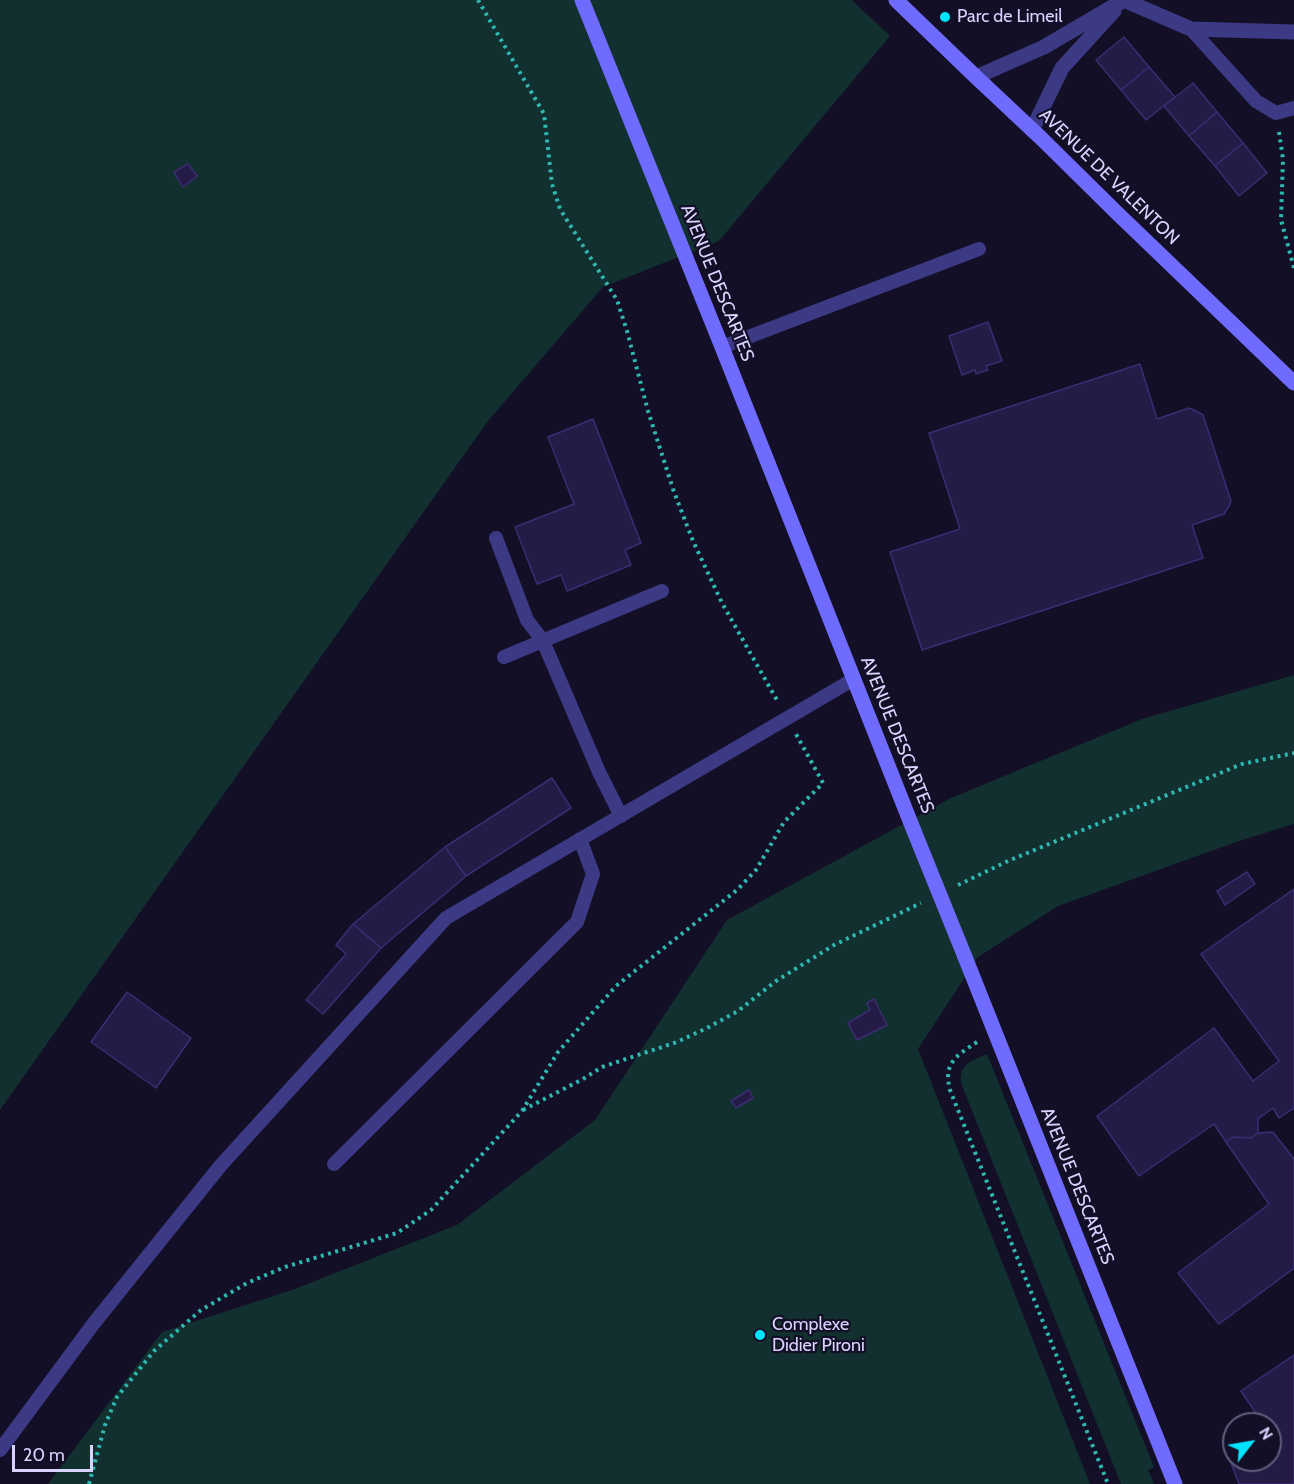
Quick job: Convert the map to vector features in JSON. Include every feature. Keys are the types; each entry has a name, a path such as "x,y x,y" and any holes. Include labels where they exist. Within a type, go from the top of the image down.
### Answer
{"main road":[{"name":"AVENUE DESCARTES","path":"582,0 1175,1484"},
{"name":"AVENUE DE VALENTON","path":"896,0 1294,383"}],"street":[{"path":"976,77 1044,47 1124,0"},
{"path":"1124,0 1191,29 1294,32"},
{"path":"1032,130 1062,68 1124,0"}],"lane":[{"path":"1191,29 1256,101 1276,113 1294,108"},
{"path":"722,347 979,249"},
{"path":"496,538 528,620 543,641 599,772 621,816"},
{"path":"504,657 662,591"},
{"path":"0,1450 94,1323 221,1165 446,918 854,679"},
{"path":"334,1164 576,922 593,874 580,839"}],"path":[{"path":"478,0 544,114 552,184 560,209 617,300 648,411 674,492 693,541 722,603 779,703"},
{"path":"1276,113 1283,159 1281,220 1294,268"},
{"path":"89,1484 105,1425 117,1397 154,1351 201,1310 247,1283 285,1267 397,1233 431,1210 522,1111 558,1052 616,986 736,890 756,870 784,822 824,783 794,732"},
{"path":"957,886 1008,861 1242,764 1294,753"},
{"path":"522,1111 602,1067 677,1042 706,1028 738,1011 776,981 834,945 926,901"},
{"path":"994,1031 958,1056 950,1065 947,1077 1108,1484"}],"green space":[{"path":"0,0 852,0 890,36 719,241 603,287 488,421 0,1110"},
{"path":"1294,675 1294,824 1239,841 1058,906 978,957 918,1049 1090,1484 48,1484 162,1332 292,1290 457,1225 595,1120 727,920 951,798 1142,719"},
{"path":"987,1054 1154,1467 1148,1470 1154,1484 1121,1484 961,1083 964,1067"}],"building":[{"path":"1124,37 1149,67 1121,90 1096,60"},
{"path":"1149,67 1175,97 1146,120 1121,90"},
{"path":"1193,83 1217,112 1189,136 1164,106"},
{"path":"1217,112 1243,143 1215,166 1189,136"},
{"path":"1243,143 1267,173 1239,196 1215,166"},
{"path":"188,164 197,176 183,187 174,172"},
{"path":"988,322 1002,361 986,366 988,370 976,374 975,370 962,375 949,336"},
{"path":"1140,364 1157,419 1189,408 1203,415 1231,501 1224,514 1192,525 1203,558 922,650 890,552 960,529 929,433"},
{"path":"593,419 641,543 625,550 631,565 567,591 561,575 537,584 515,527 574,504 548,437"},
{"path":"552,778 571,808 466,876 445,847"},
{"path":"445,847 466,876 381,948 353,924"},
{"path":"1247,872 1255,884 1225,905 1217,891"},
{"path":"1294,889 1294,1108 1279,1118 1273,1108 1258,1119 1258,1133 1251,1138 1233,1137 1226,1142 1214,1124 1139,1176 1097,1116 1214,1028 1253,1081 1279,1061 1201,954"},
{"path":"353,924 381,948 323,1014 306,1000 346,954 336,945"},
{"path":"127,992 191,1038 156,1088 91,1042"},
{"path":"874,999 887,1025 857,1040 848,1023 870,1010 867,1003"},
{"path":"749,1090 753,1098 736,1108 731,1101"},
{"path":"1273,1132 1294,1159 1294,1268 1219,1324 1178,1273 1269,1204 1226,1142 1233,1137 1251,1138 1258,1133"},
{"path":"1294,1355 1294,1484 1239,1484 1234,1472 1282,1472 1282,1412 1255,1412 1241,1391"}],"place":[{"name":"Parc de Limeil","path":"945,17"},
{"name":"Complexe Didier Pironi","path":"760,1335"}]}
